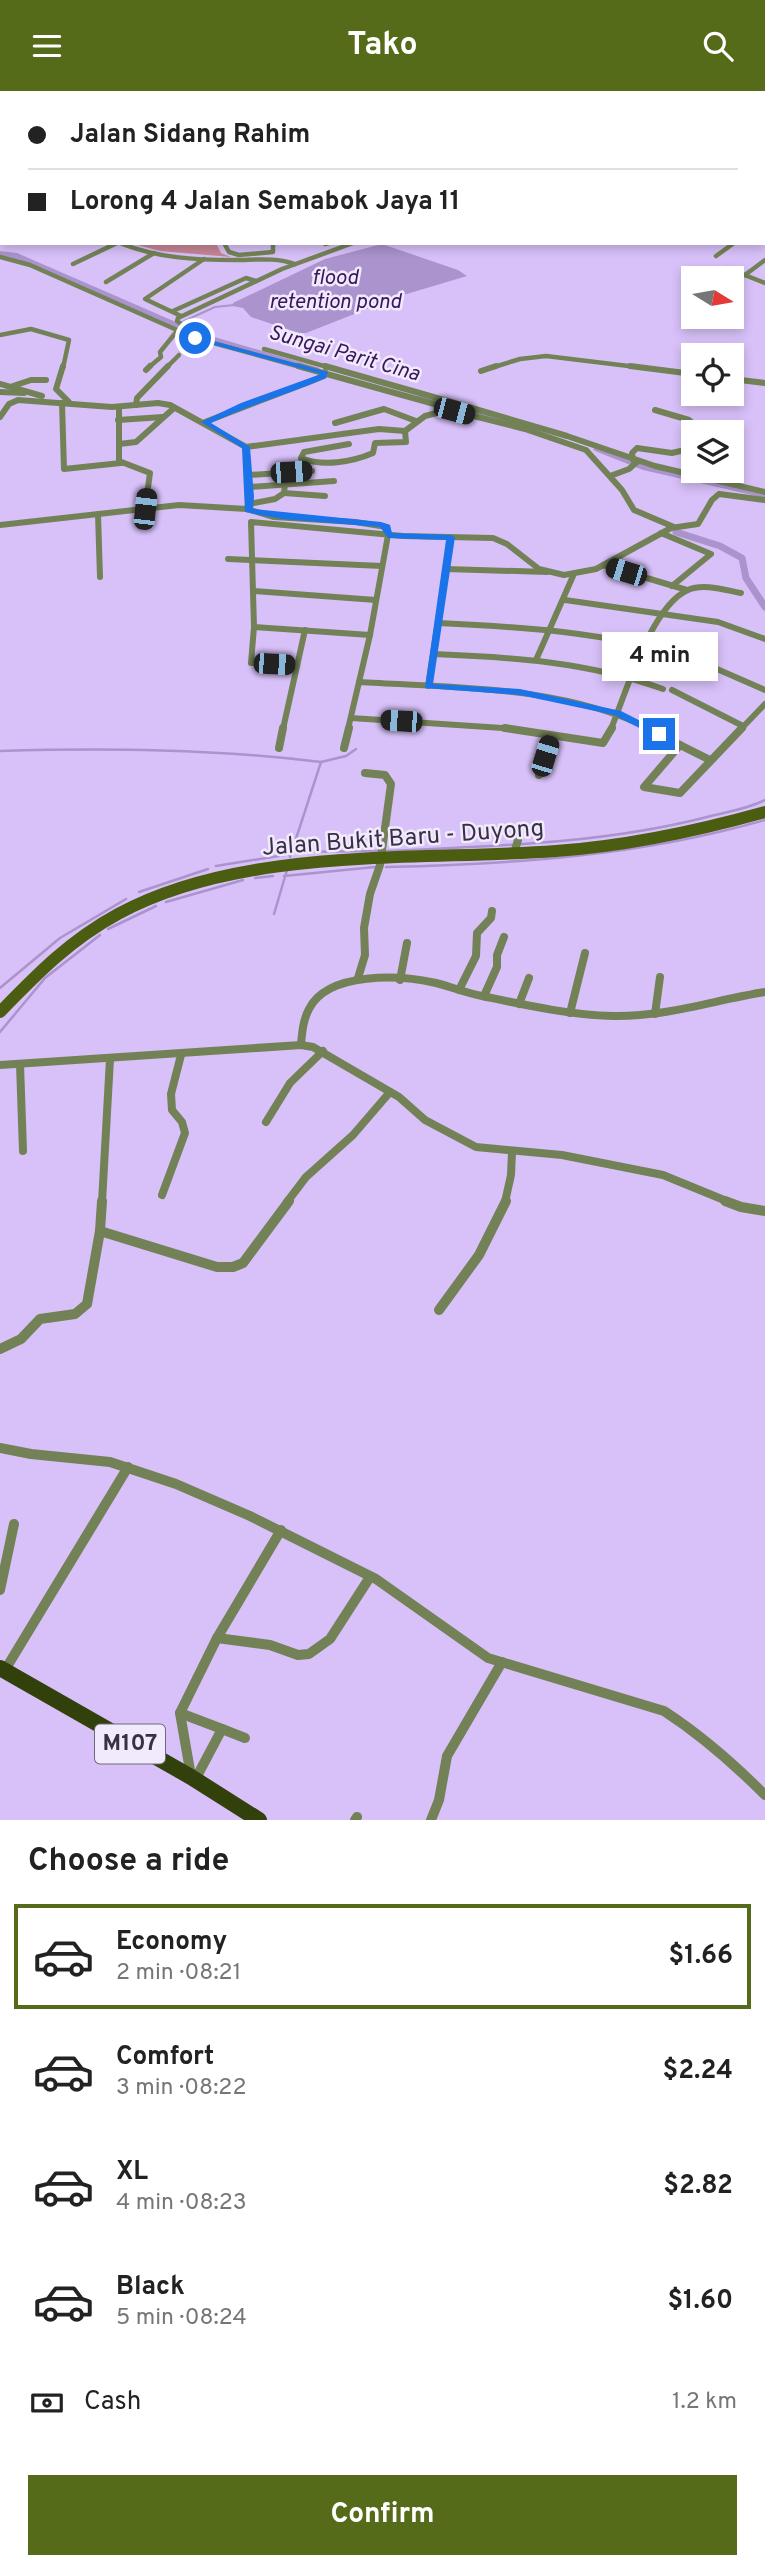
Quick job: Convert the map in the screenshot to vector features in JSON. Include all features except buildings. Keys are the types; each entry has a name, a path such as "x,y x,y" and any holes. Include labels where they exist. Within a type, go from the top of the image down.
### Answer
{"main road":[{"name":"Jalan Bukit Baru - Duyong","path":"0,1012 20,987 64,947 111,918 201,881 278,865 381,859 516,846 632,842 695,831 765,811"},
{"name":"M107","path":"2,1669 259,1820"}],"street":[{"path":"73,264 114,245"},
{"path":"125,245 154,253 204,259 272,258 295,264"},
{"path":"224,245 231,254 273,252 274,245"},
{"path":"326,245 329,251"},
{"path":"180,329 177,321 181,316 295,264 347,245"},
{"path":"716,255 731,245"},
{"path":"106,282 154,253"},
{"path":"0,257 30,265 180,329 438,405 449,411 575,445 586,450 613,476 634,510 674,527"},
{"path":"181,316 146,301 146,297 204,259"},
{"path":"745,275 765,260"},
{"path":"745,275 765,283"},
{"path":"173,311 246,278 256,281"},
{"path":"0,335 34,328 69,340 56,386 64,401 64,469 121,463 150,473 145,509"},
{"path":"146,370 161,357 162,347 180,329"},
{"path":"264,349 567,436 635,462 765,492"},
{"path":"136,405 137,398 179,355"},
{"path":"481,371 533,356 546,356 681,373"},
{"path":"205,422 243,405 311,382 324,376 325,372"},
{"path":"13,386 31,380 46,380"},
{"path":"744,380 765,383"},
{"path":"0,384 13,386 27,393"},
{"path":"0,392 27,393 64,401"},
{"path":"0,417 9,404 18,400 64,401 119,407 158,403 205,422 246,447 379,429 405,431 416,421 464,406"},
{"path":"119,407 121,463"},
{"path":"119,444 136,442 174,408"},
{"path":"335,423 384,409 416,421"},
{"path":"655,410 687,420"},
{"path":"118,420 163,417"},
{"path":"349,444 304,452 301,458 307,461 358,460 373,453 375,443 406,442 405,431"},
{"path":"246,447 250,487 248,506 251,512 387,527 388,535 370,635 344,748"},
{"path":"635,462 632,453 637,449 672,453 681,451"},
{"path":"613,476 635,462"},
{"path":"249,475 313,471"},
{"path":"250,487 334,481"},
{"path":"284,493 285,484"},
{"path":"0,525 188,504 248,506 275,499 284,493 325,496"},
{"path":"446,569 547,572 573,576 603,565 674,527 698,524 712,500 719,494 765,500"},
{"path":"98,514 100,577"},
{"path":"297,666 251,663 254,627 251,522 388,535 483,537 504,541 512,550 547,572"},
{"path":"661,533 711,554 672,586"},
{"path":"428,686 451,537"},
{"path":"229,559 382,566"},
{"path":"603,565 687,590 704,587 741,593"},
{"path":"536,660 565,600 573,576"},
{"path":"351,718 501,727 551,737 603,743 608,738 660,614 687,590"},
{"path":"253,591 376,600"},
{"path":"565,600 728,624 765,639"},
{"path":"438,623 551,628 646,642 689,658"},
{"path":"254,627 370,635"},
{"path":"279,748 305,630"},
{"path":"433,654 536,660 634,676 663,689"},
{"path":"701,661 765,690"},
{"path":"359,682 520,692 617,713 710,760"},
{"path":"672,690 743,726"},
{"path":"680,745 644,787 680,793 765,703"},
{"path":"539,775 551,737"},
{"path":"358,978 365,955 364,928 370,894 381,859 390,781 385,775 365,773"},
{"path":"459,989 477,957 477,933 491,918 492,911"},
{"path":"484,996 498,963 504,937"},
{"path":"400,979 407,943"},
{"path":"570,1013 585,953"},
{"path":"656,1014 660,977"},
{"path":"301,1045 304,1018 312,1003 335,985 358,978 433,982 519,1004 570,1013 617,1016 656,1014 765,992"},
{"path":"519,1004 529,978"},
{"path":"0,1065 301,1045 323,1051 390,1092 425,1120 475,1147 562,1155 663,1175 741,1207 765,1211"},
{"path":"266,1122 285,1086 298,1070 323,1051"},
{"path":"162,1195 185,1133 182,1122 172,1110 171,1094 181,1055"},
{"path":"0,1349 21,1339 40,1319 75,1314 82,1310 89,1297 100,1231 110,1059"},
{"path":"20,1064 23,1151"},
{"path":"100,1231 217,1267 233,1268 243,1263 306,1177 353,1135 390,1092"},
{"path":"439,1310 481,1252 506,1209 514,1174 512,1151"},
{"path":"0,1448 22,1455 96,1459 128,1467 281,1530 405,1597 464,1644 488,1658 664,1711 733,1762 765,1794"},
{"path":"2,1669 128,1467"},
{"path":"0,1590 14,1524"},
{"path":"193,1779 180,1725 180,1713 216,1638 281,1530"},
{"path":"216,1638 270,1645 298,1655 309,1654 330,1639 370,1577"},
{"path":"431,1820 439,1800 447,1756 502,1662"},
{"path":"180,1713 244,1738"},
{"path":"193,1779 222,1729"}],"shaded area":[{"path":"138,245 217,245 221,253 231,257 160,251"}],"water":[{"name":"flood retention pond","path":"385,245 458,270 467,276 400,296 306,333 251,317 243,308 233,306 233,303 325,259"}],"waterway":[{"name":"Sungai Parit Cina","path":"0,254 14,255 197,335 315,368"},
{"path":"182,322 215,307 234,305"},
{"name":"Sungai Parit Cina","path":"421,398 514,424"},
{"name":"Sungai Parit Cina","path":"599,449 647,468 765,495"},
{"path":"676,532 720,546 742,558 746,578 765,607"},
{"path":"321,762 346,756 356,749"},
{"path":"0,751 161,751 241,754 321,762"},
{"path":"291,854 321,762"},
{"path":"387,851 585,839 664,827 735,811 765,800"},
{"path":"386,867 577,856 671,842 765,820"},
{"path":"292,852 379,851"},
{"path":"216,866 291,854"},
{"path":"285,876 375,867"},
{"path":"139,892 208,869"},
{"path":"285,876 287,870"},
{"path":"255,878 273,876"},
{"path":"274,914 285,876"},
{"path":"166,902 243,880"},
{"path":"0,988 60,938 126,899"},
{"path":"108,929 156,906"},
{"path":"0,1032 45,978 100,935"}],"route":[{"path":"195,338 325,372 324,376 311,382 243,405 205,422 246,447 250,497 248,511 381,525 387,527 388,535 451,537 428,686 520,692 617,713 659,734"}]}
